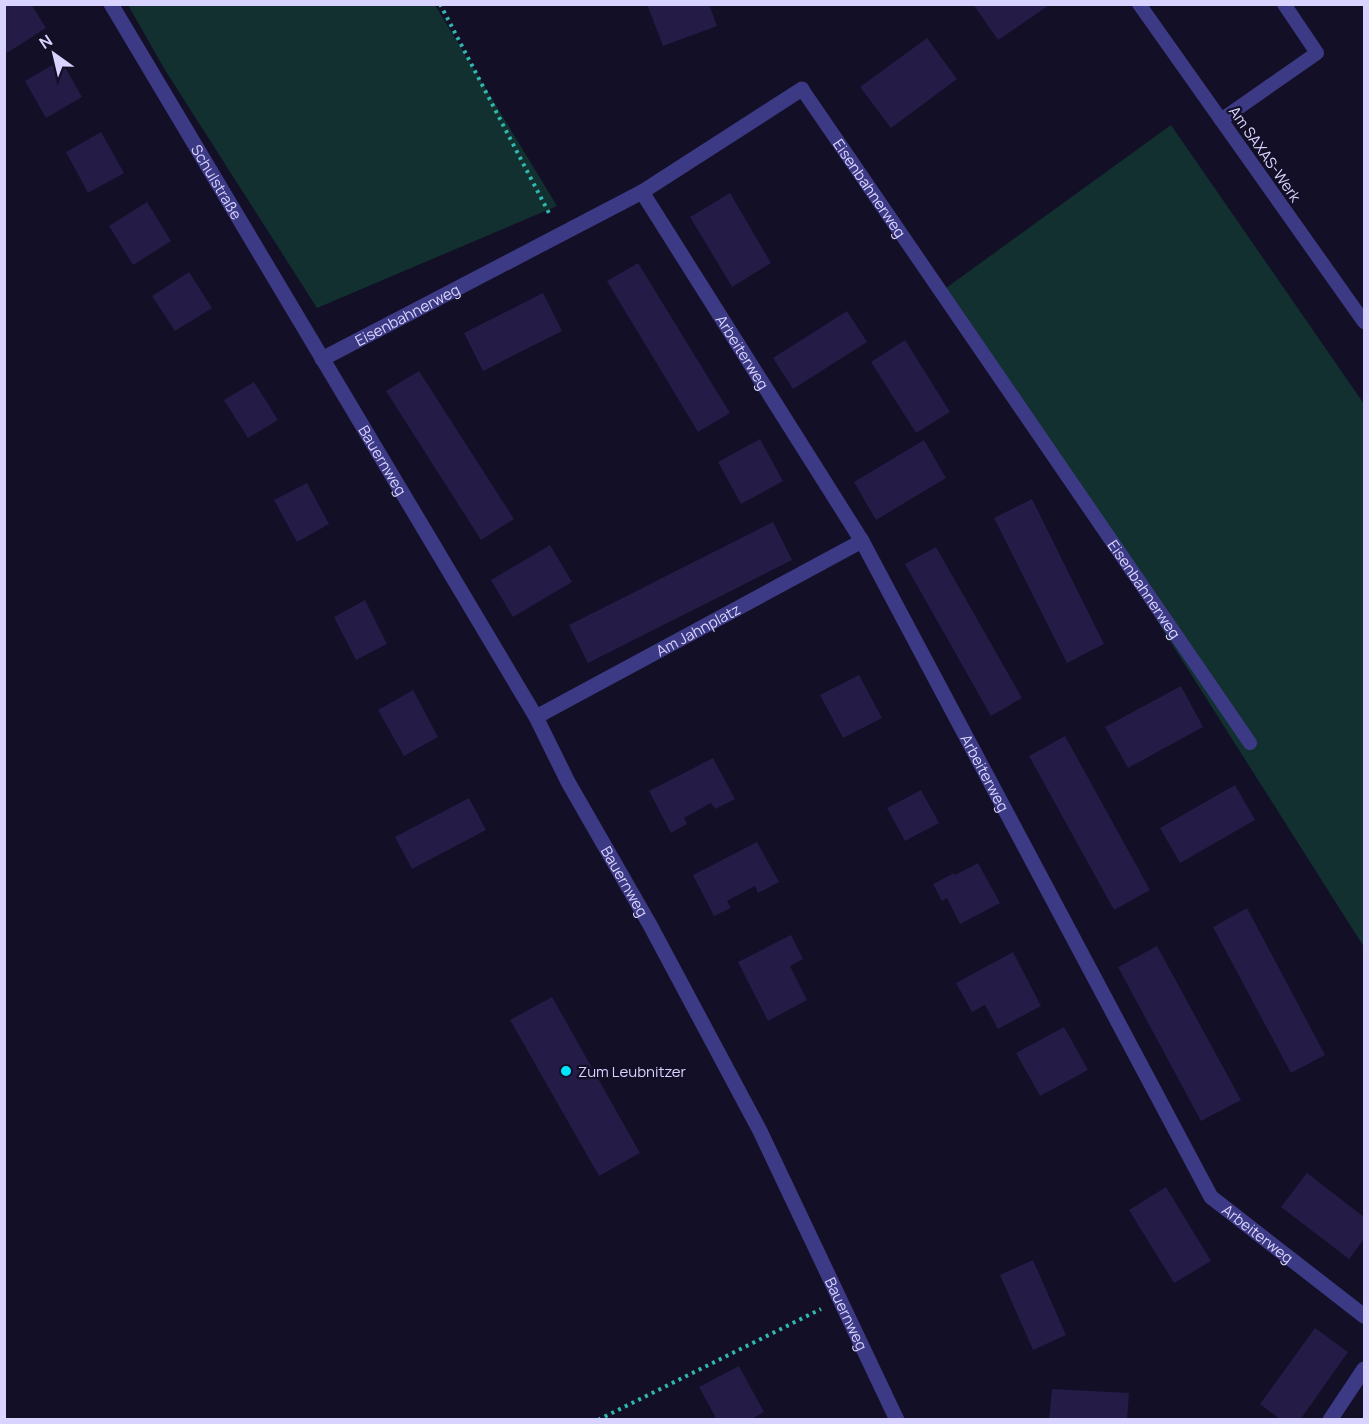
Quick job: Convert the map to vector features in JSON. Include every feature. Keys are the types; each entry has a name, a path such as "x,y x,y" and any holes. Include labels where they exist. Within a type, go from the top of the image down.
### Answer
{"street":[{"name":"Schulstraße","path":"111,4 322,359"},
{"name":"Eisenbahnerweg","path":"322,359 642,192 802,89"},
{"name":"Arbeiterweg","path":"642,192 862,541 1211,1197 1365,1316"},
{"name":"Bauernweg","path":"322,359 536,717 568,782 650,925 754,1121 897,1419"},
{"name":"Am Jahnplatz","path":"536,717 862,541"},
{"path":"1330,1419 1365,1369"}],"lane":[{"name":"Am SAXAS-Werk","path":"1139,4 1365,322"},
{"path":"1221,120 1317,53 1284,4"},
{"name":"Eisenbahnerweg","path":"802,89 1250,743"}],"path":[{"path":"440,4 560,235"},
{"path":"598,1419 840,1300"}],"green space":[{"path":"128,5 435,5 557,206 317,308 165,70"},
{"path":"1171,125 1364,404 1364,947 946,288"}],"building":[{"path":"4,4 31,4 46,28 7,53 4,48"},
{"path":"647,4 709,4 717,26 663,46"},
{"path":"973,4 1051,4 998,40"},
{"path":"927,38 957,79 891,128 860,87"},
{"path":"61,60 82,97 46,118 25,81"},
{"path":"101,132 124,173 88,193 66,152"},
{"path":"730,193 771,263 732,287 690,217"},
{"path":"147,202 171,241 133,265 109,226"},
{"path":"638,263 730,413 698,432 607,281"},
{"path":"189,272 212,308 175,331 152,296"},
{"path":"543,293 562,331 483,371 464,333"},
{"path":"847,311 867,342 793,389 773,358"},
{"path":"905,340 950,412 916,433 871,362"},
{"path":"419,371 514,519 481,540 386,391"},
{"path":"254,382 278,420 248,438 224,400"},
{"path":"760,439 783,481 741,504 718,462"},
{"path":"924,440 946,478 876,520 854,482"},
{"path":"307,483 329,524 297,542 274,500"},
{"path":"1032,499 1104,644 1067,663 994,518"},
{"path":"773,522 792,560 588,663 569,625"},
{"path":"550,545 572,582 513,617 491,580"},
{"path":"936,547 1022,698 991,716 905,564"},
{"path":"365,600 387,644 356,660 334,617"},
{"path":"859,675 882,718 843,738 820,695"},
{"path":"1181,686 1203,727 1128,768 1105,727"},
{"path":"413,690 438,737 404,756 378,710"},
{"path":"1065,736 1150,890 1114,910 1029,756"},
{"path":"713,758 735,799 715,809 711,803 684,818 687,824 671,833 649,791"},
{"path":"1235,785 1255,820 1180,863 1160,828"},
{"path":"921,790 939,823 905,841 887,808"},
{"path":"469,798 486,830 412,869 395,837"},
{"path":"757,842 779,882 758,893 755,886 727,901 731,908 714,916 693,875"},
{"path":"978,863 1000,903 960,924 947,898 942,901 933,884"},
{"path":"1247,908 1325,1055 1291,1073 1213,927"},
{"path":"791,935 803,959 790,966 807,1000 768,1021 738,962"},
{"path":"1157,946 1241,1100 1201,1121 1118,967"},
{"path":"1013,952 1041,1006 998,1029 985,1005 972,1012 956,983"},
{"path":"552,997 640,1153 599,1176 510,1020"},
{"path":"1064,1027 1088,1070 1040,1096 1016,1053"},
{"path":"1307,1173 1364,1217 1364,1239 1349,1259 1281,1207"},
{"path":"1166,1187 1211,1261 1174,1283 1129,1210"},
{"path":"1033,1260 1066,1335 1033,1350 1000,1275"},
{"path":"1315,1328 1348,1352 1300,1420 1281,1420 1260,1404"},
{"path":"739,1366 764,1412 750,1420 717,1420 699,1387"},
{"path":"1052,1389 1129,1393 1127,1420 1049,1420"}],"place":[{"name":"Zum Leubnitzer","path":"566,1071"}]}
